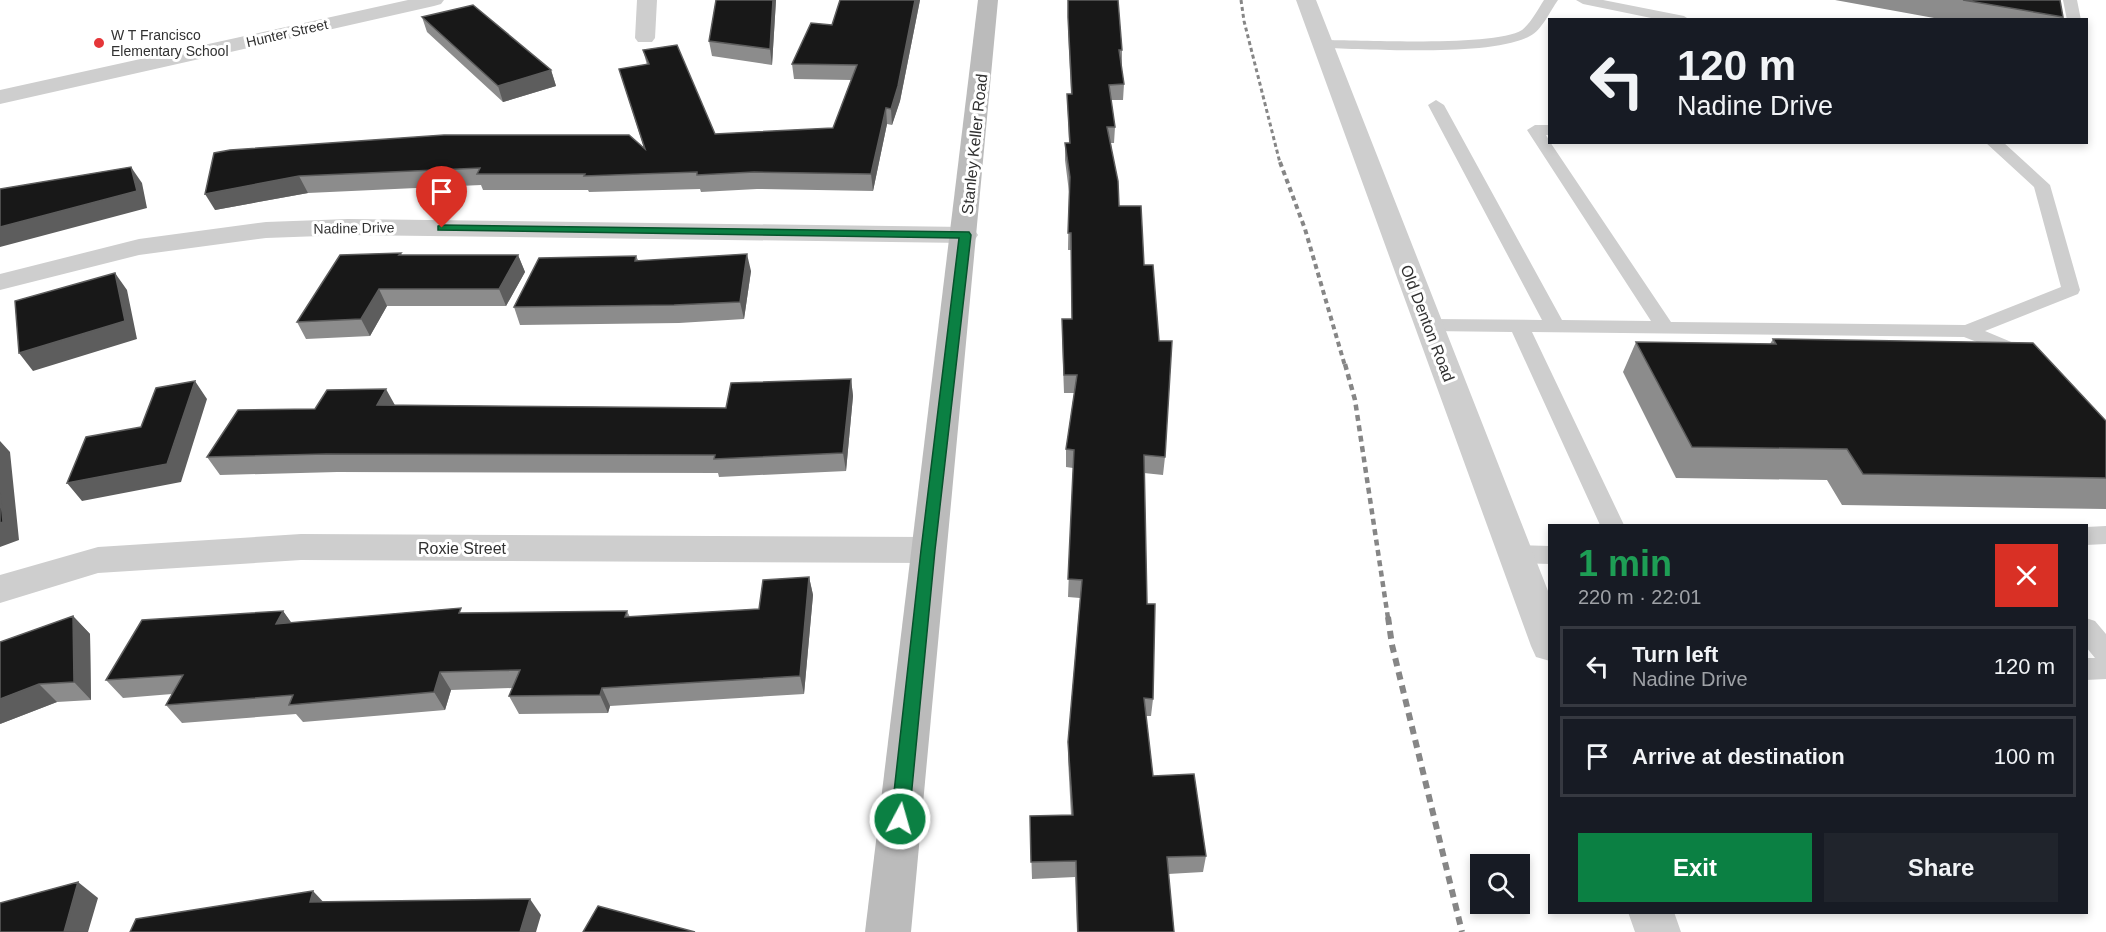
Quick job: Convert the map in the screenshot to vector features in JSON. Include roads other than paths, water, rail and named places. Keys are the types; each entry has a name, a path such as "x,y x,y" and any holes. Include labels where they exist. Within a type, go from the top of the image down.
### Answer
{"street":[{"name":"Hunter Street","path":"0,97 434,0"},
{"path":"645,38 647,0"},
{"name":"Stanley Keller Road","path":"888,932 928,550 965,235 988,0"},
{"name":"Old Denton Road","path":"1306,0 1548,641"},
{"name":"Nadine Drive","path":"0,282 139,247 266,230 348,227 965,235"},
{"name":"Roxie Street","path":"0,589 98,560 301,547 928,550"},
{"path":"1652,914 1658,932"}],"lane":[{"path":"1323,44 1477,44 1506,41 1525,34 1551,0"},
{"path":"1583,0 1674,18"},
{"path":"2070,0 2074,18"},
{"path":"1436,105 1555,326"},
{"path":"1548,130 1535,130 1664,326"},
{"path":"1967,331 2071,290 2042,185 1995,144"},
{"path":"1429,325 1967,331 2021,353 2037,369"},
{"path":"1519,326 1612,524"},
{"path":"2088,536 2106,535"},
{"path":"1515,554 1548,555"},
{"path":"2088,630 2106,652"},
{"path":"2088,669 2106,668"}],"railway":[{"path":"1241,0 1244,21 1280,163"},
{"path":"1280,162 1305,229 1345,366"},
{"path":"1345,364 1355,400 1388,618"},
{"path":"1388,617 1392,645 1462,932"}],"place":[{"name":"W T Francisco Elementary School","path":"99,43"}]}
